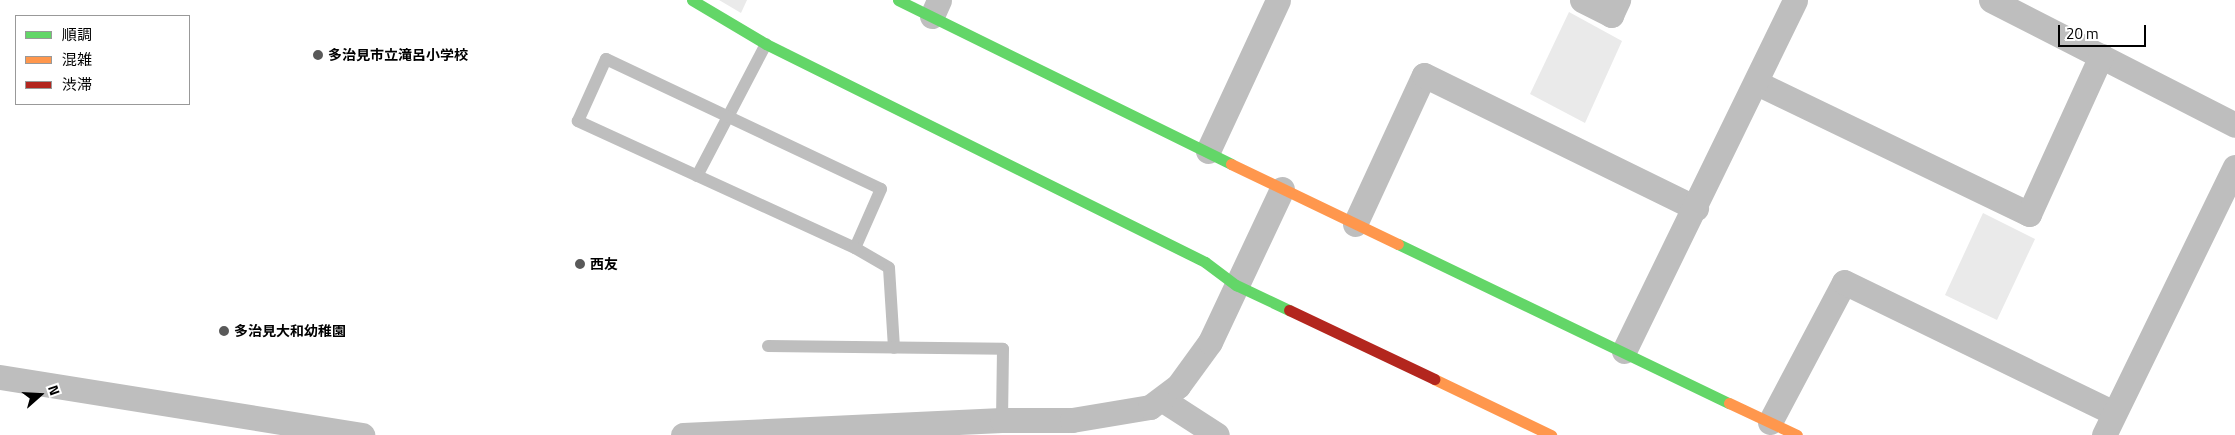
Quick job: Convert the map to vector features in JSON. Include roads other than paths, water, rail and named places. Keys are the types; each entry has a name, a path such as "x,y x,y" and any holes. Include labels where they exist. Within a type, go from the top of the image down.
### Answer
{"street":[{"path":"692,0 766,44 1205,262 1236,285 1551,435"},
{"path":"898,0 936,8 1282,190 1624,350 1797,435"},
{"path":"1582,0 1611,15 1618,0"},
{"path":"1624,350 1696,208 1795,0"},
{"path":"1991,0 2235,125"},
{"path":"1208,151 1274,1"},
{"path":"1757,83 2029,214 2101,56"},
{"path":"1355,224 1424,75 1696,208"},
{"path":"1770,422 1844,282 2109,424 2235,166"},
{"path":"683,435 1002,420 1072,420 1136,411 1163,400 1191,371 1210,342 1282,190"},
{"path":"0,377 302,431 362,435"},
{"path":"1163,400 1217,435"}],"lane":[{"path":"698,176 766,44"},
{"path":"855,248 881,190 606,59 578,121 855,248 889,268 894,348"},
{"path":"768,346 1003,349 1002,420"}],"place":[{"name":"多治見市立滝呂小学校","path":"318,55"},
{"name":"西友","path":"580,264"},
{"name":"多治見大和幼稚園","path":"224,331"}]}
